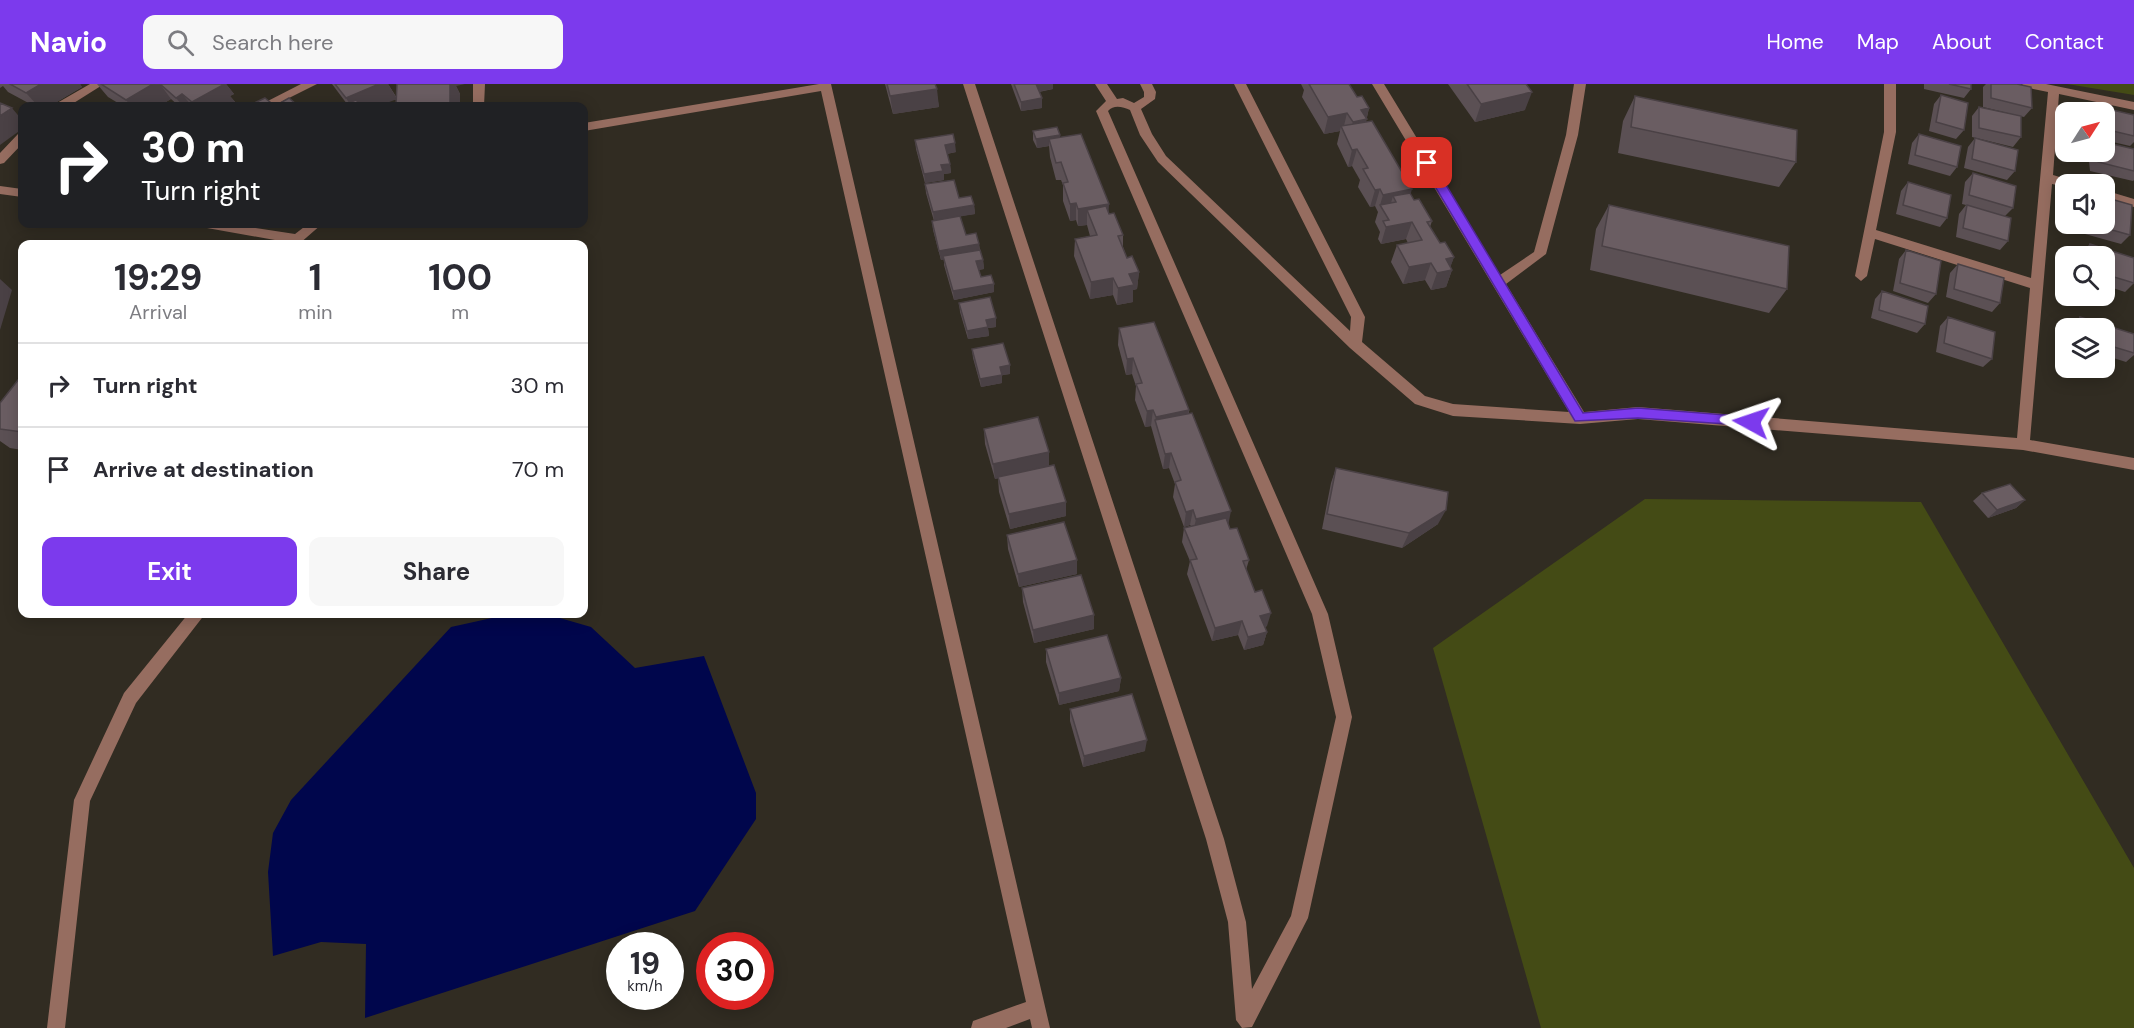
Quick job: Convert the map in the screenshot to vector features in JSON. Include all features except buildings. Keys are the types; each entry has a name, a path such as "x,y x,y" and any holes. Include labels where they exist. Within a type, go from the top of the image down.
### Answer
{"street":[{"path":"68,102 98,84"},
{"path":"273,102 311,84"},
{"path":"478,84 479,102"},
{"path":"969,84 1215,840 1237,922 1245,1020 1299,918 1344,717 1320,614 1102,111 1113,103 1123,102 1135,108 1150,143 1162,159 1407,392 1428,404 1453,410 1580,418 1638,413 2023,444 2134,464"},
{"path":"1101,84 1113,103"},
{"path":"1135,108 1149,99 1150,92 1146,84"},
{"path":"1240,84 1358,317 1355,344"},
{"path":"1378,84 1500,282 1580,418"},
{"path":"1500,282 1540,254 1572,135 1580,84"},
{"path":"1862,276 1890,132 1890,84"},
{"path":"2028,84 2134,106"},
{"path":"588,126 825,86 1041,1028"},
{"path":"2023,444 2055,91"},
{"path":"0,160 18,141"},
{"path":"2047,178 2055,180"},
{"path":"0,190 18,192"},
{"path":"2115,197 2134,202"},
{"path":"226,228 283,240"},
{"path":"296,240 311,228"},
{"path":"1870,233 2037,285"},
{"path":"56,1028 82,800 130,698 194,618"},
{"path":"980,1028 1036,1008"}],"green space":[{"path":"2067,84 2134,84 2134,95"},
{"path":"1645,499 1921,502 2134,868 2134,1028 1541,1028 1433,648"}],"shaded area":[{"path":"492,618 560,618 591,627 635,668 704,656 756,793 756,819 695,911 630,932 606,932 606,940 365,1018 366,944 321,942 273,956 268,872 273,833 291,800 451,627"}],"route":[{"path":"1427,163 1580,418 1638,413 1751,422"}]}
